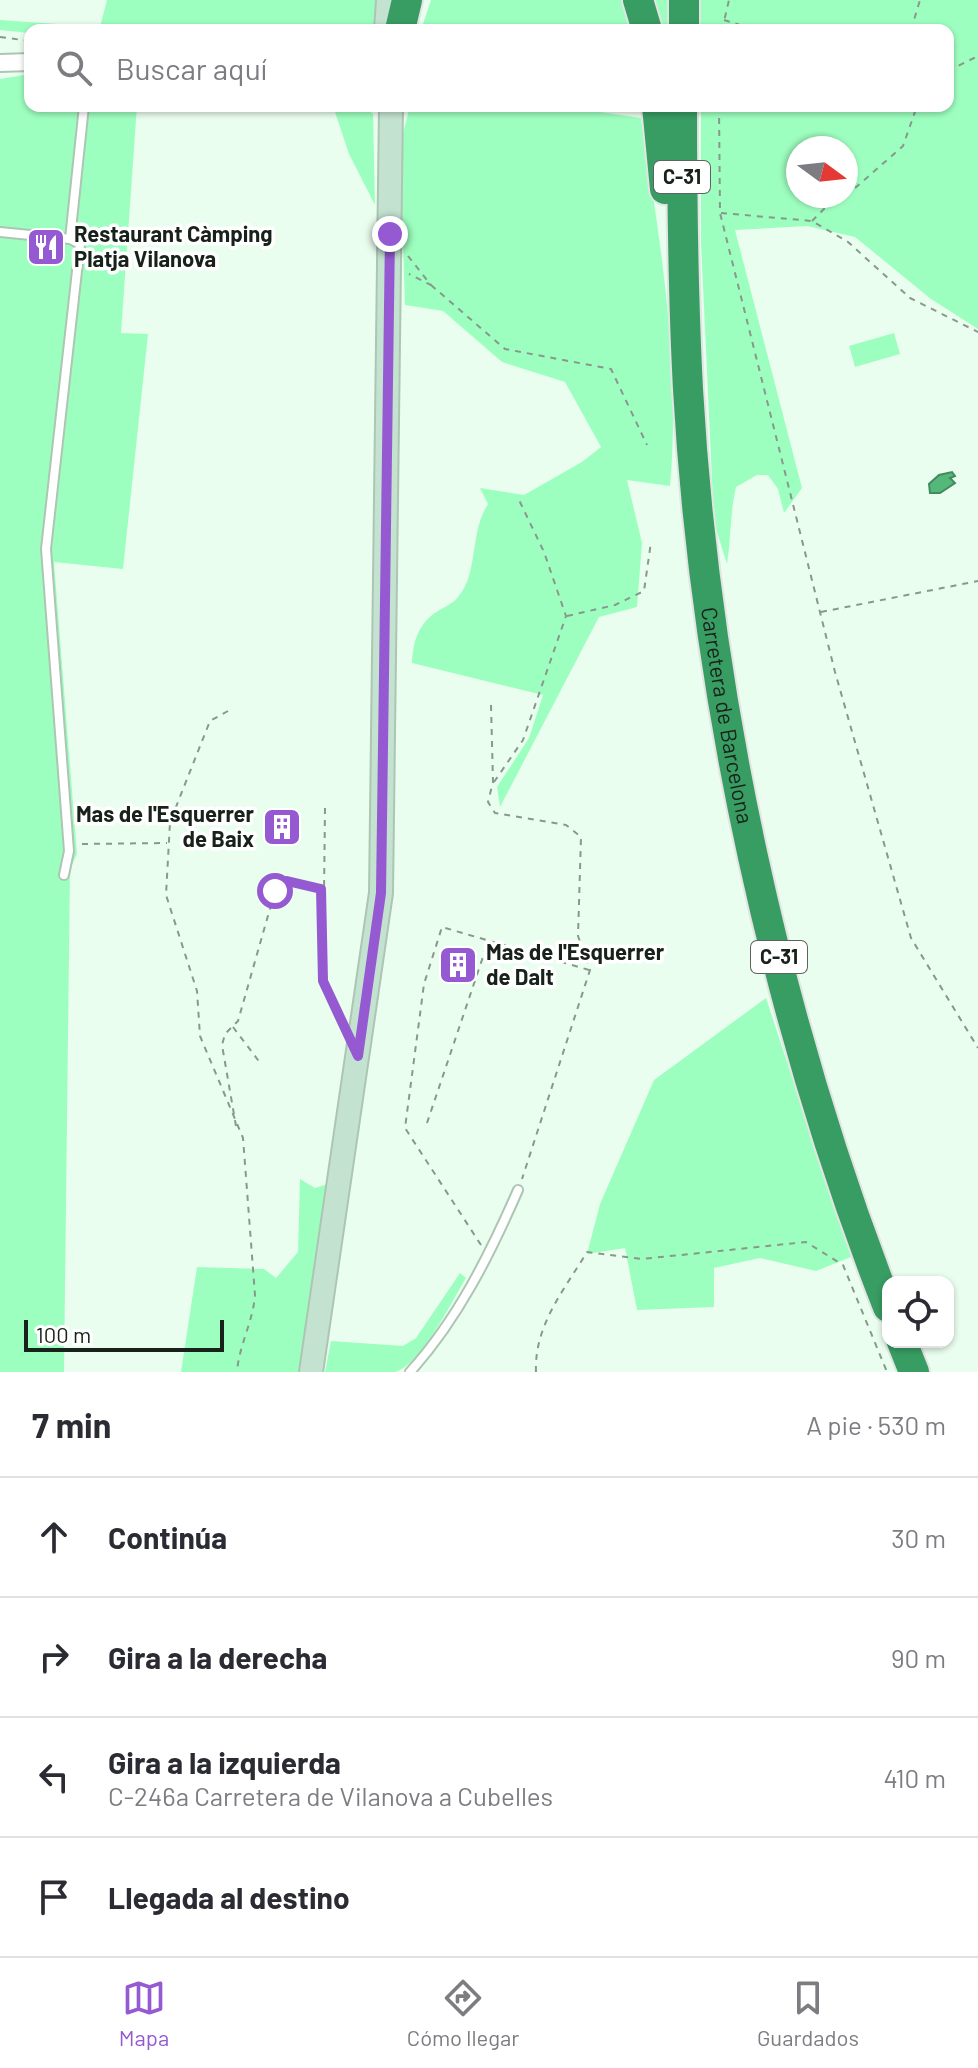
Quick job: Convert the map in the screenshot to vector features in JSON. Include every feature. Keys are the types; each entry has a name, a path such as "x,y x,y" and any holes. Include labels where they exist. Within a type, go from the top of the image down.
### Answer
{"highway":[{"path":"638,0 645,24"},
{"path":"684,0 684,24"},
{"path":"658,112 671,254 684,330"},
{"name":"Carretera de Barcelona","path":"682,112 684,330 702,547 729,722 753,846 819,1101 860,1236 882,1292"},
{"path":"904,1348 914,1372"}],"main road":[{"path":"377,112 391,131"},
{"path":"311,1372 381,893 391,112"}],"street":[{"path":"0,63 24,62"}],"lane":[{"path":"70,239 83,112"},
{"path":"0,232 70,239 80,244 46,549 68,843 64,875"},
{"path":"410,1372 431,1350 489,1256 518,1190"}],"path":[{"path":"723,24 729,0"},
{"path":"913,24 920,0"},
{"path":"724,20 737,24"},
{"path":"0,37 24,40"},
{"path":"954,68 978,56"},
{"path":"719,112 720,213 820,612 911,938 978,1048"},
{"path":"858,185 903,146 915,112"},
{"path":"812,221 825,208"},
{"path":"720,213 812,221 848,242 910,298 978,332"},
{"path":"390,234 431,285 505,349 611,369 647,445"},
{"path":"390,264 431,285"},
{"path":"493,782 523,740 566,616 544,552 519,500"},
{"path":"566,616 615,605 644,591 651,542"},
{"path":"820,612 978,581"},
{"path":"491,705 493,782 488,802 495,813 566,825 581,837 578,936 590,970 518,1190"},
{"path":"228,711 210,721 170,822 166,895 197,991 200,1036 236,1128 243,1138 255,1295 253,1316 238,1356 237,1372"},
{"path":"325,808 323,981 358,1056"},
{"path":"68,843 168,843"},
{"path":"236,1128 222,1045 225,1034 238,1021 275,891 287,881 321,889 323,894"},
{"path":"489,1256 405,1128 424,984 442,927 590,970"},
{"path":"427,1123 488,941"},
{"path":"232,1026 261,1064"},
{"path":"536,1372 535,1351 549,1313 587,1252 642,1259 806,1242 843,1265 887,1372"}],"shaded area":[{"path":"107,0 378,0 377,24 101,24"},
{"path":"431,0 624,0 630,24 423,24"},
{"path":"645,0 667,0 667,24 654,24"},
{"path":"701,0 978,0 978,329 931,299 855,237 807,226 735,230 802,488 784,513 778,489 768,475 757,475 736,487 727,564 714,523 701,242 701,112 954,112 954,24 701,24"},
{"path":"0,20 57,24 24,24 24,32 0,30"},
{"path":"24,75 24,112 137,112 121,333 148,334 123,569 54,562 77,854 70,869 64,1372 0,1372 0,79"},
{"path":"335,112 371,112 375,205 349,154"},
{"path":"408,112 600,112 641,118 671,348 673,440 670,486 627,480 642,543 637,607 599,617 500,807 497,787 529,738 543,695 412,663 415,640 426,621 454,601 465,587 478,527 488,504 480,488 524,495 582,462 601,447 565,382 502,362 443,311 405,305 400,145"},
{"path":"894,333 900,354 855,367 849,346"},
{"path":"952,472 955,476 950,478 955,483 940,493 930,493 929,484 939,475"},
{"path":"766,998 851,1257 816,1271 760,1258 714,1268 714,1307 637,1310 625,1248 587,1254 600,1204 654,1080"},
{"path":"300,1179 315,1188 328,1184 300,1372 181,1372 197,1267 264,1269 276,1278 298,1252"},
{"path":"460,1273 466,1278 444,1316 425,1345 405,1367 395,1372 325,1372 331,1341 403,1346 416,1338"}],"place":[{"name":"Restaurant Càmping Platja Vilanova","path":"46,247"},
{"name":"Mas de l'Esquerrer de Baix","path":"282,827"},
{"name":"Mas de l'Esquerrer de Dalt","path":"458,965"}],"route":[{"path":"275,891 287,881 321,889 323,981 358,1056 381,893 390,234"}]}
